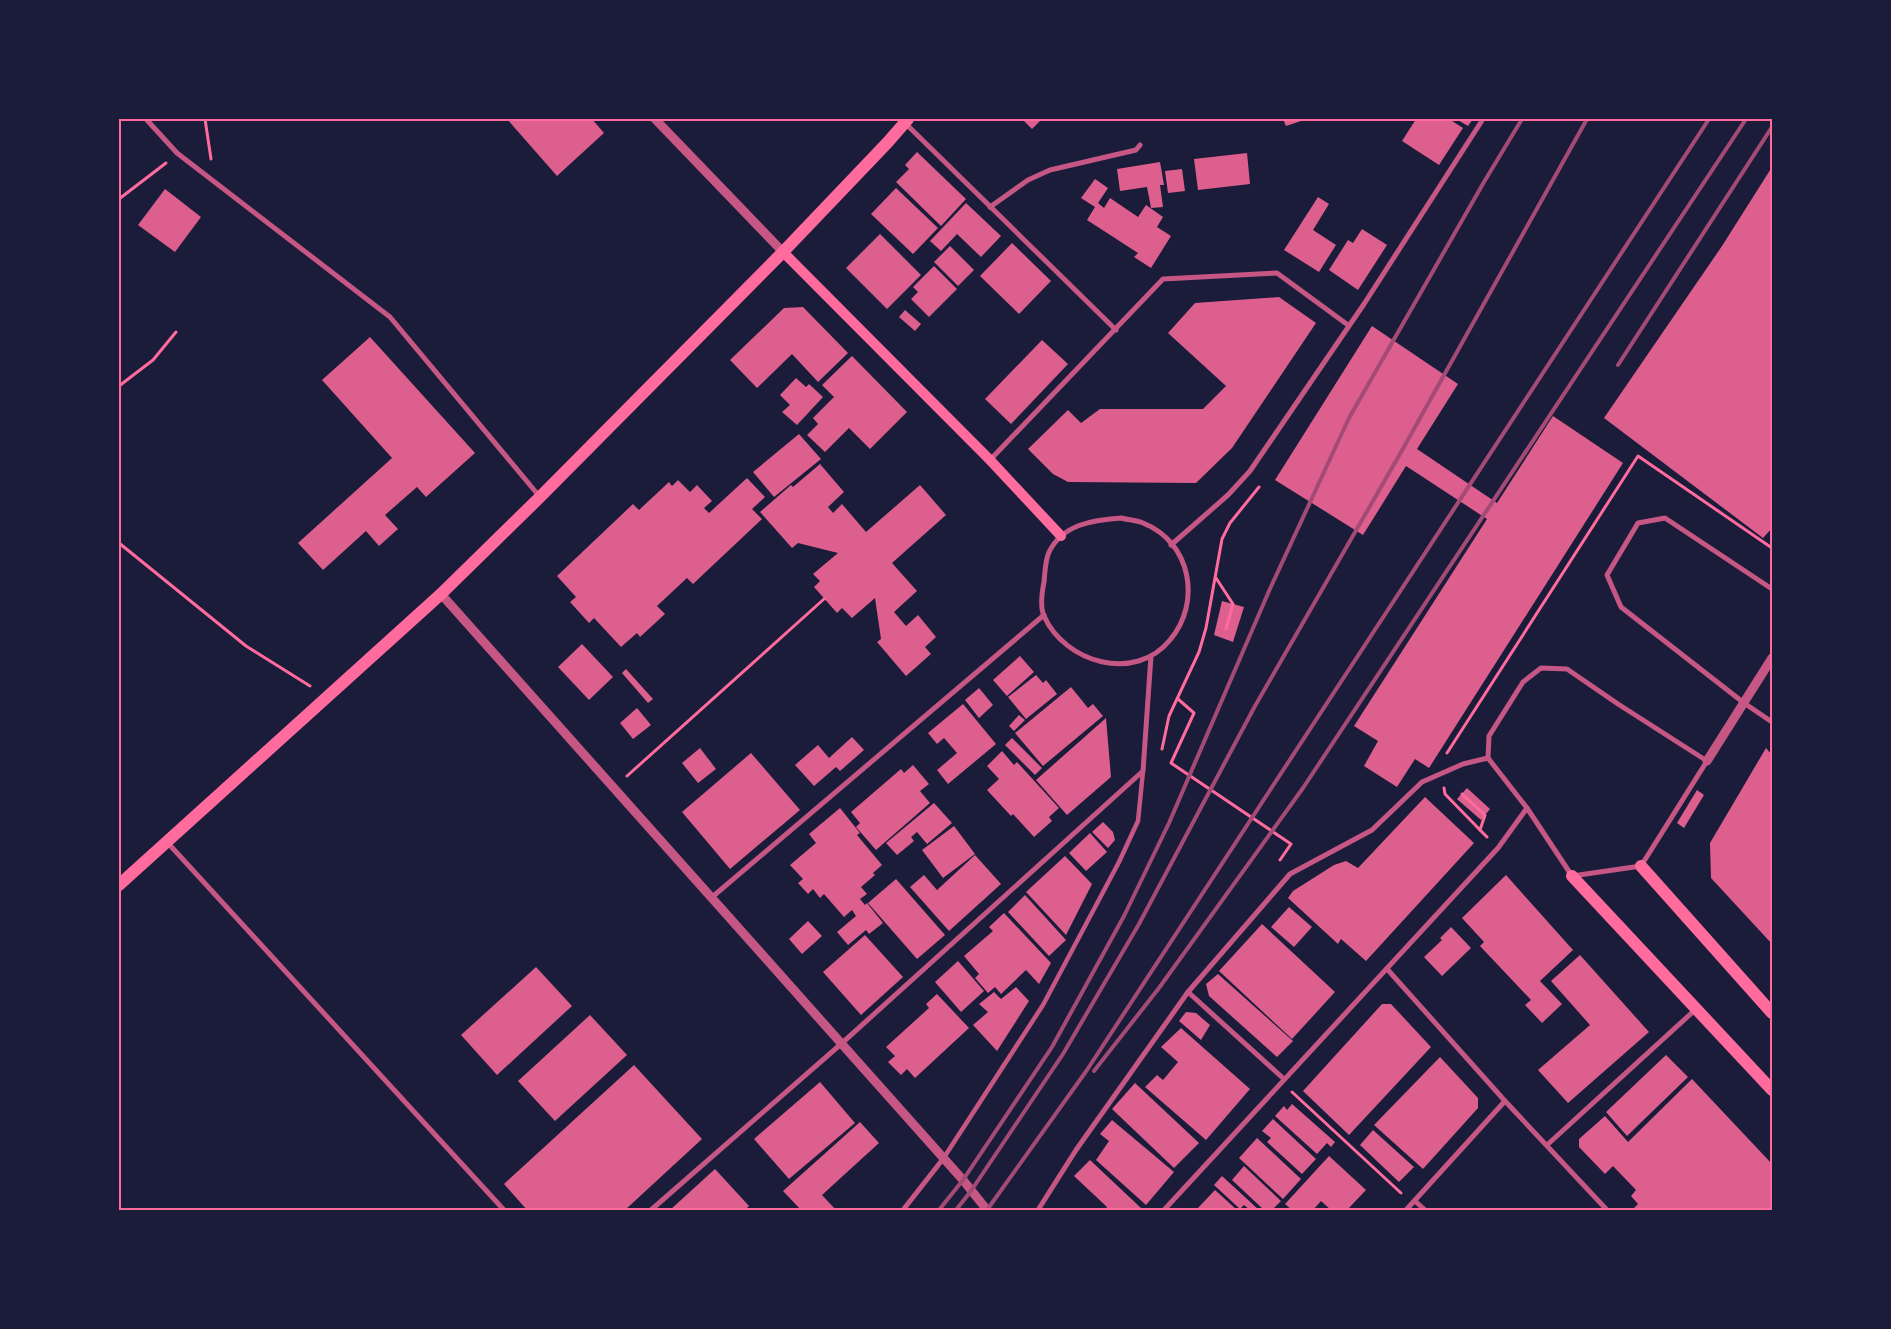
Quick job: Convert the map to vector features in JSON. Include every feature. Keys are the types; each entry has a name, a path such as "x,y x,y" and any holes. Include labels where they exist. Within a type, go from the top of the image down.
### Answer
{"main road":[{"path":"119,885 441,594 540,498 783,252 906,121"},
{"path":"783,252 990,460 1061,536"},
{"path":"1641,866 1772,1013"},
{"path":"1572,876 1772,1090"}],"street":[{"path":"146,119 177,153 390,318 540,498"},
{"path":"655,119 783,252"},
{"path":"1171,545 1228,495 1250,471 1370,295 1482,119"},
{"path":"906,121 990,207 1116,330"},
{"path":"990,207 1028,180 1050,170 1136,150 1140,145"},
{"path":"990,460 1163,279 1276,273 1348,325"},
{"path":"1121,518 1143,523 1164,536 1179,554 1187,576 1189,599 1182,622 1169,641 1150,656 1127,664 1102,663 1079,654 1060,638 1044,615 1042,594 1049,553 1061,536 1076,526 1097,520 1121,518"},
{"path":"1772,589 1665,518 1638,523 1607,574 1620,607 1744,703 1772,722"},
{"path":"441,594 944,1159 987,1210"},
{"path":"711,898 1044,615"},
{"path":"903,1210 944,1159 1043,1005 1119,862 1138,821 1150,656"},
{"path":"1707,761 1567,669 1541,668 1523,682 1489,736 1488,758 1528,808 1572,876 1641,866 1772,658"},
{"path":"1038,1210 1076,1150 1188,992 1290,874 1372,830 1422,782 1463,764 1488,758"},
{"path":"651,1210 841,1044 1143,771"},
{"path":"1164,1210 1283,1080 1388,970 1498,848 1528,808"},
{"path":"167,842 504,1210"},
{"path":"1388,970 1505,1101 1608,1210"},
{"path":"1188,992 1283,1080"},
{"path":"1547,1145 1696,1009"},
{"path":"1406,1210 1505,1101"},
{"path":"1415,1201 1425,1210"}],"path":[{"path":"205,119 215,182"},
{"path":"119,199 151,176 177,153"},
{"path":"119,386 153,360 176,332"},
{"path":"1498,848 1445,794 1443,759 1638,456 1772,548"},
{"path":"1162,752 1169,716 1199,652 1206,628 1222,539 1230,523 1262,484"},
{"path":"119,543 246,646 326,696"},
{"path":"1215,577 1233,604 1226,629"},
{"path":"614,788 824,598"},
{"path":"1178,699 1194,712 1171,763 1291,844"},
{"path":"1462,794 1485,815 1480,830"},
{"path":"1283,1080 1402,1194 1415,1201"}],"building":[{"path":"507,119 592,119 604,133 557,176"},
{"path":"1022,119 1042,119 1032,129"},
{"path":"1283,119 1307,119 1286,126"},
{"path":"1416,119 1449,119 1463,128 1439,165 1402,141"},
{"path":"1456,119 1473,119 1468,126"},
{"path":"917,152 966,199 941,226 896,182 909,169 905,165"},
{"path":"1247,153 1250,184 1198,190 1194,159"},
{"path":"1160,162 1164,185 1160,185 1163,207 1151,208 1147,187 1120,191 1117,169"},
{"path":"1772,167 1772,528 1763,538 1604,418 1722,246"},
{"path":"1182,169 1185,191 1168,193 1165,171"},
{"path":"1095,179 1108,188 1098,203 1104,208 1110,198 1138,217 1146,205 1163,217 1157,227 1171,236 1151,268 1134,257 1138,253 1087,220 1095,207 1081,198"},
{"path":"896,188 938,228 913,254 871,214"},
{"path":"165,189 201,217 175,252 138,225"},
{"path":"1318,197 1329,204 1313,230 1336,245 1319,272 1284,250"},
{"path":"966,203 1001,236 981,257 957,234 941,251 930,241"},
{"path":"1362,229 1387,245 1358,290 1329,270 1348,240 1353,243"},
{"path":"880,234 921,275 887,309 846,268"},
{"path":"1012,243 1051,281 1019,314 980,276"},
{"path":"950,246 974,270 958,286 934,262"},
{"path":"934,266 957,289 929,317 911,299 918,292 913,287"},
{"path":"1279,297 1316,323 1232,448 1196,483 1068,482 1053,474 1028,449 1068,410 1081,423 1100,409 1203,409 1226,386 1168,333 1195,303"},
{"path":"803,307 848,353 818,382 792,354 757,388 730,360 784,308"},
{"path":"905,310 921,324 915,331 899,317"},
{"path":"1372,326 1458,384 1417,449 1497,503 1553,416 1623,463 1429,768 1415,759 1397,787 1364,766 1378,741 1354,726 1487,519 1406,466 1363,535 1275,480"},
{"path":"370,337 475,453 426,497 417,487 385,515 398,529 379,546 366,531 323,570 298,543 392,458 322,380"},
{"path":"1042,340 1068,364 1011,424 985,399"},
{"path":"852,356 907,412 870,449 849,428 825,452 807,435 818,424 813,418 834,397 822,385"},
{"path":"796,378 806,387 809,384 823,397 797,425 782,412 790,405 780,395"},
{"path":"799,434 821,459 774,497 753,472"},
{"path":"820,464 844,492 828,507 833,513 842,504 866,532 920,485 946,515 892,563 917,591 894,612 906,626 918,615 936,637 925,647 931,654 906,676 877,642 881,639 875,598 852,618 842,608 837,613 814,587 820,581 813,574 838,553 798,543 792,548 760,512 791,485 793,487"},
{"path":"747,478 765,497 752,509 762,519 693,584 687,578 657,606 665,614 640,637 637,633 621,647 594,618 589,623 570,602 576,597 557,576 633,504 639,510 669,482 672,486 678,480 690,492 697,485 712,501 704,508 709,513"},
{"path":"1222,601 1244,607 1233,642 1214,635"},
{"path":"582,644 613,677 589,700 558,667"},
{"path":"1020,656 1034,672 1007,696 993,680"},
{"path":"626,669 653,699 648,703 622,673"},
{"path":"1036,675 1043,683 1046,680 1057,694 1026,719 1008,697"},
{"path":"1071,687 1088,708 1093,704 1103,716 1043,766 1015,733"},
{"path":"979,688 993,705 979,718 965,700"},
{"path":"963,704 996,744 948,784 937,770 957,753 944,738 937,744 928,733"},
{"path":"637,708 651,725 633,739 620,723"},
{"path":"1019,715 1025,720 1014,731 1009,726"},
{"path":"1106,718 1111,777 1067,815 1036,780"},
{"path":"852,737 864,750 840,771 836,767 814,786 795,765 818,745 829,758"},
{"path":"1012,738 1042,768 1035,775 1005,745"},
{"path":"700,748 716,769 698,783 682,763"},
{"path":"1766,748 1772,755 1772,944 1711,878 1710,843"},
{"path":"1002,751 1014,765 1017,762 1059,808 1049,817 1052,821 1034,837 987,790 999,779 987,766"},
{"path":"751,753 800,810 730,869 682,812"},
{"path":"913,765 929,784 920,791 930,803 876,850 856,827 860,823 851,812 901,769 904,773"},
{"path":"1467,788 1490,809 1481,820 1457,799"},
{"path":"1697,790 1704,795 1684,828 1677,823"},
{"path":"1425,797 1474,843 1366,961 1341,939 1338,944 1288,898 1293,891 1334,865 1346,861 1358,868"},
{"path":"934,803 952,823 927,844 917,832 911,837 914,841 897,855 886,843"},
{"path":"840,808 860,833 857,835 882,865 873,873 875,875 861,887 867,894 860,899 865,905 867,903 883,923 869,934 866,930 848,945 837,932 856,916 852,910 844,917 824,894 820,898 813,889 808,894 798,883 803,879 790,865 816,843 809,834"},
{"path":"1103,822 1113,832 1115,840 1108,848 1092,832"},
{"path":"954,826 975,854 943,878 922,850"},
{"path":"1090,833 1107,852 1086,871 1069,853"},
{"path":"975,855 1001,884 949,931 910,887 924,875 937,890"},
{"path":"1065,856 1092,884 1066,935 1026,892"},
{"path":"1506,875 1573,950 1540,981 1562,1004 1542,1023 1525,1005 1531,1000 1480,946 1484,942 1462,918"},
{"path":"896,879 945,935 917,959 868,903"},
{"path":"1025,895 1066,940 1049,956 1008,912"},
{"path":"1289,907 1312,927 1294,947 1271,927"},
{"path":"1004,913 1051,963 1039,984 1026,970 1001,994 995,987 988,993 975,978 979,974 964,956 993,931 989,927"},
{"path":"808,921 822,936 802,954 789,939"},
{"path":"1262,924 1335,992 1292,1039 1219,971"},
{"path":"1451,927 1471,948 1442,976 1424,957 1442,940 1440,938"},
{"path":"865,935 903,977 861,1015 823,972"},
{"path":"1580,955 1649,1032 1568,1103 1538,1070 1590,1025 1551,981"},
{"path":"958,961 984,991 961,1012 935,982"},
{"path":"536,967 572,1006 497,1075 461,1035"},
{"path":"1218,974 1293,1041 1277,1057 1209,996 1206,984"},
{"path":"1016,987 1029,1001 997,1051 973,1025 988,1012 979,1004 994,992 1001,999"},
{"path":"937,994 969,1028 915,1078 907,1069 901,1075 888,1062 895,1056 886,1047 929,1008 926,1004"},
{"path":"1382,1004 1391,1004 1431,1047 1349,1135 1303,1091"},
{"path":"1186,1012 1196,1013 1210,1025 1201,1040 1179,1021"},
{"path":"590,1015 627,1055 555,1121 518,1081"},
{"path":"1181,1028 1250,1089 1206,1140 1145,1087 1157,1075 1163,1080 1178,1062 1161,1047"},
{"path":"1666,1055 1688,1077 1627,1136 1606,1112"},
{"path":"1440,1057 1478,1098 1478,1108 1423,1169 1374,1125"},
{"path":"634,1065 702,1139 625,1210 527,1210 504,1184"},
{"path":"1692,1079 1772,1164 1772,1210 1636,1210 1634,1208 1638,1204 1631,1196 1636,1190 1613,1166 1605,1174 1579,1147 1579,1139 1605,1116 1628,1142"},
{"path":"820,1082 855,1123 789,1179 754,1139"},
{"path":"1135,1083 1199,1143 1174,1168 1112,1109"},
{"path":"1292,1104 1335,1142 1331,1147 1327,1143 1317,1154 1275,1116 1284,1106 1287,1110"},
{"path":"1273,1119 1316,1159 1302,1174 1267,1142 1271,1138 1262,1131"},
{"path":"1112,1120 1174,1172 1146,1205 1096,1160 1109,1141 1100,1134"},
{"path":"860,1122 879,1143 822,1195 836,1210 801,1210 783,1191"},
{"path":"1373,1130 1414,1167 1399,1182 1360,1145"},
{"path":"1257,1138 1301,1179 1283,1199 1239,1158"},
{"path":"1329,1156 1366,1190 1347,1210 1331,1210 1321,1201 1313,1210 1292,1210 1285,1204"},
{"path":"1090,1160 1141,1208 1139,1210 1105,1210 1107,1207 1074,1176"},
{"path":"1244,1166 1281,1201 1272,1210 1264,1210 1232,1180"},
{"path":"715,1169 749,1206 745,1210 670,1210"},
{"path":"1222,1176 1259,1210 1250,1210 1244,1205 1240,1209 1214,1185"},
{"path":"1215,1190 1237,1210 1196,1210"}],"railway":[{"path":"939,1210 963,1180 1052,1047 1124,916 1169,823 1269,591 1349,418 1522,119"},
{"path":"956,1210 971,1191 1063,1054 1139,924 1255,706 1400,454 1587,119"},
{"path":"987,1210 1087,1070 1709,119"},
{"path":"1094,1071 1159,988 1303,788 1746,119"},
{"path":"1618,365 1772,127"}]}
